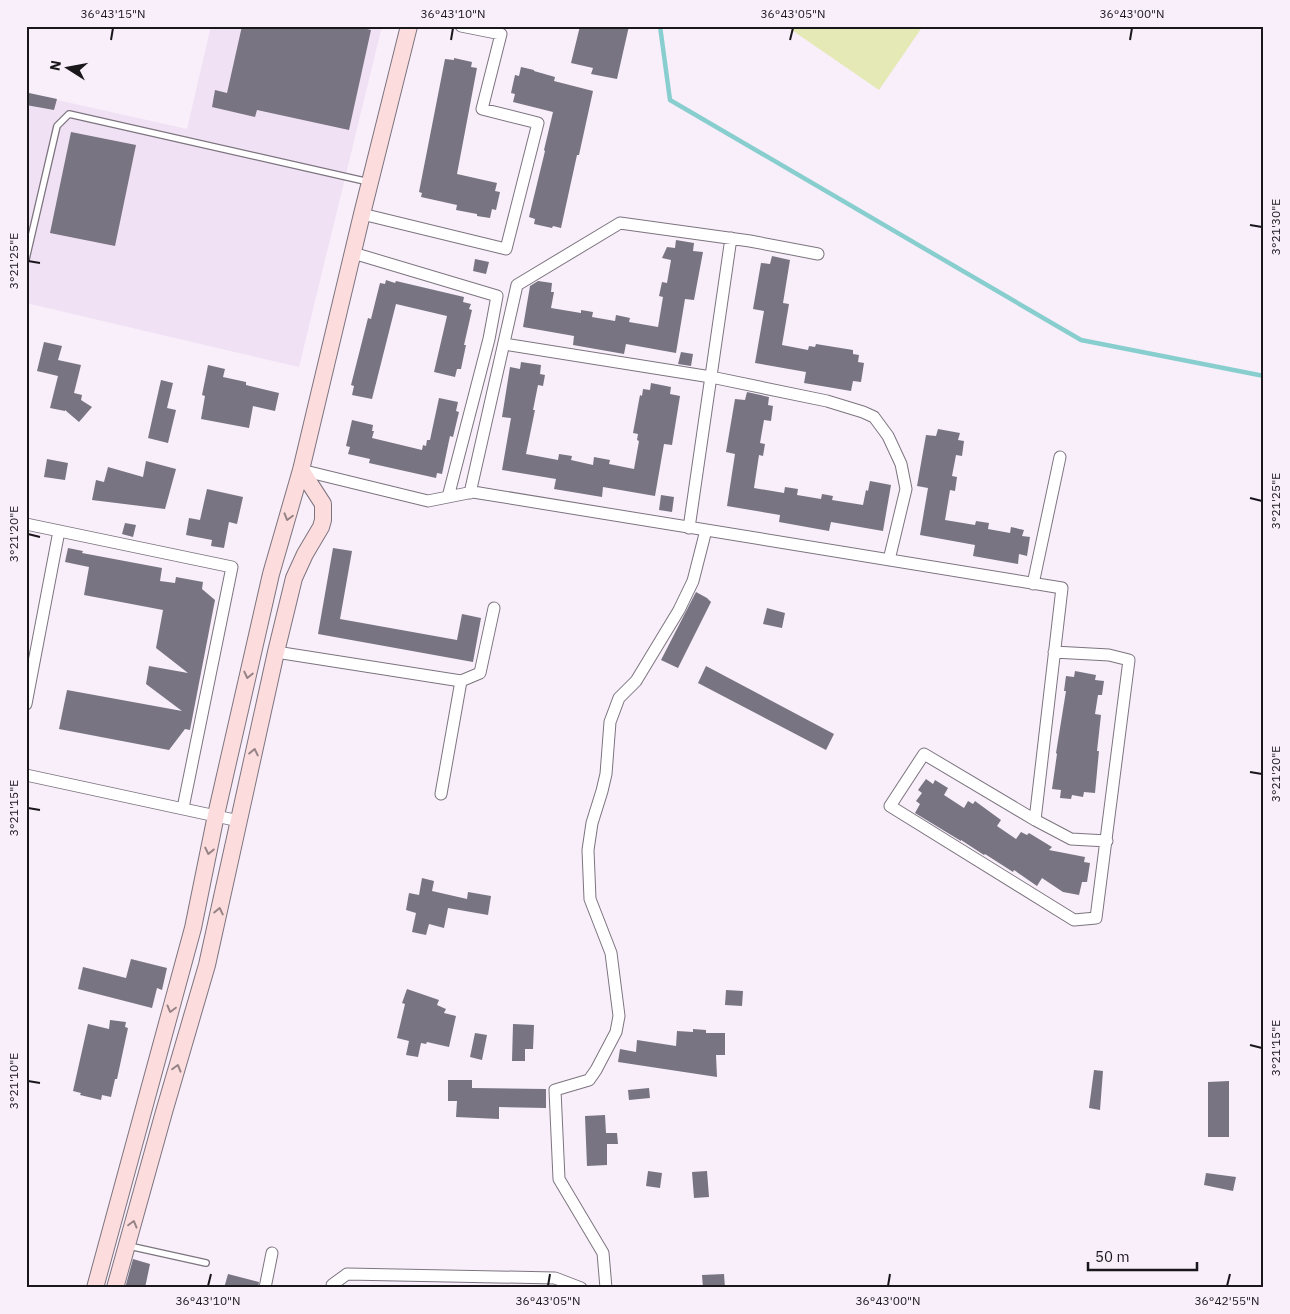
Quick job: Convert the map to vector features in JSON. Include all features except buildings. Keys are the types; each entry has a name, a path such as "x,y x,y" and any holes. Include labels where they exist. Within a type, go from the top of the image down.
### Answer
{"street":[{"path":"95,1288 193,928 216,815 272,574 301,470 409,26"},
{"path":"362,214 506,249 538,122 482,110 501,34 461,26"},
{"path":"470,493 518,285 620,223 750,240 818,254"},
{"path":"689,528 731,238"},
{"path":"353,254 497,296 489,339 448,497"},
{"path":"504,344 711,378 827,402 874,417 888,436 901,464 906,489 889,560"},
{"path":"1033,584 1060,456"},
{"path":"301,470 428,501 473,492 1062,588 1035,820"},
{"path":"115,1288 207,965 294,578 323,520 323,504 301,470"},
{"path":"26,524 232,567 184,808"},
{"path":"606,1288 603,1254 559,1179 555,1090 589,1080 616,1032 619,1016 611,954 590,899 588,850 592,823 606,774 610,722 619,698 636,681 679,610 693,581 706,530"},
{"path":"26,704 59,531"},
{"path":"276,652 461,680 480,673 494,608"},
{"path":"1054,652 1110,655 1129,660 1106,842 1096,918 1074,920 890,806 924,754 1035,820 1071,839 1106,842"},
{"path":"441,794 461,680"},
{"path":"26,775 239,820"},
{"path":"265,1288 272,1253"},
{"path":"332,1288 332,1285 347,1274 555,1278 581,1288"}],"lane":[{"path":"26,259 57,126 69,114 371,183"},
{"path":"127,1246 206,1263"}],"shaded area":[{"path":"211,26 382,26 299,367 26,303 26,93 187,129"}],"green space":[{"path":"786,26 923,26 879,90"}],"waterway":[{"path":"660,26 670,100 1081,340 1264,376"}]}
